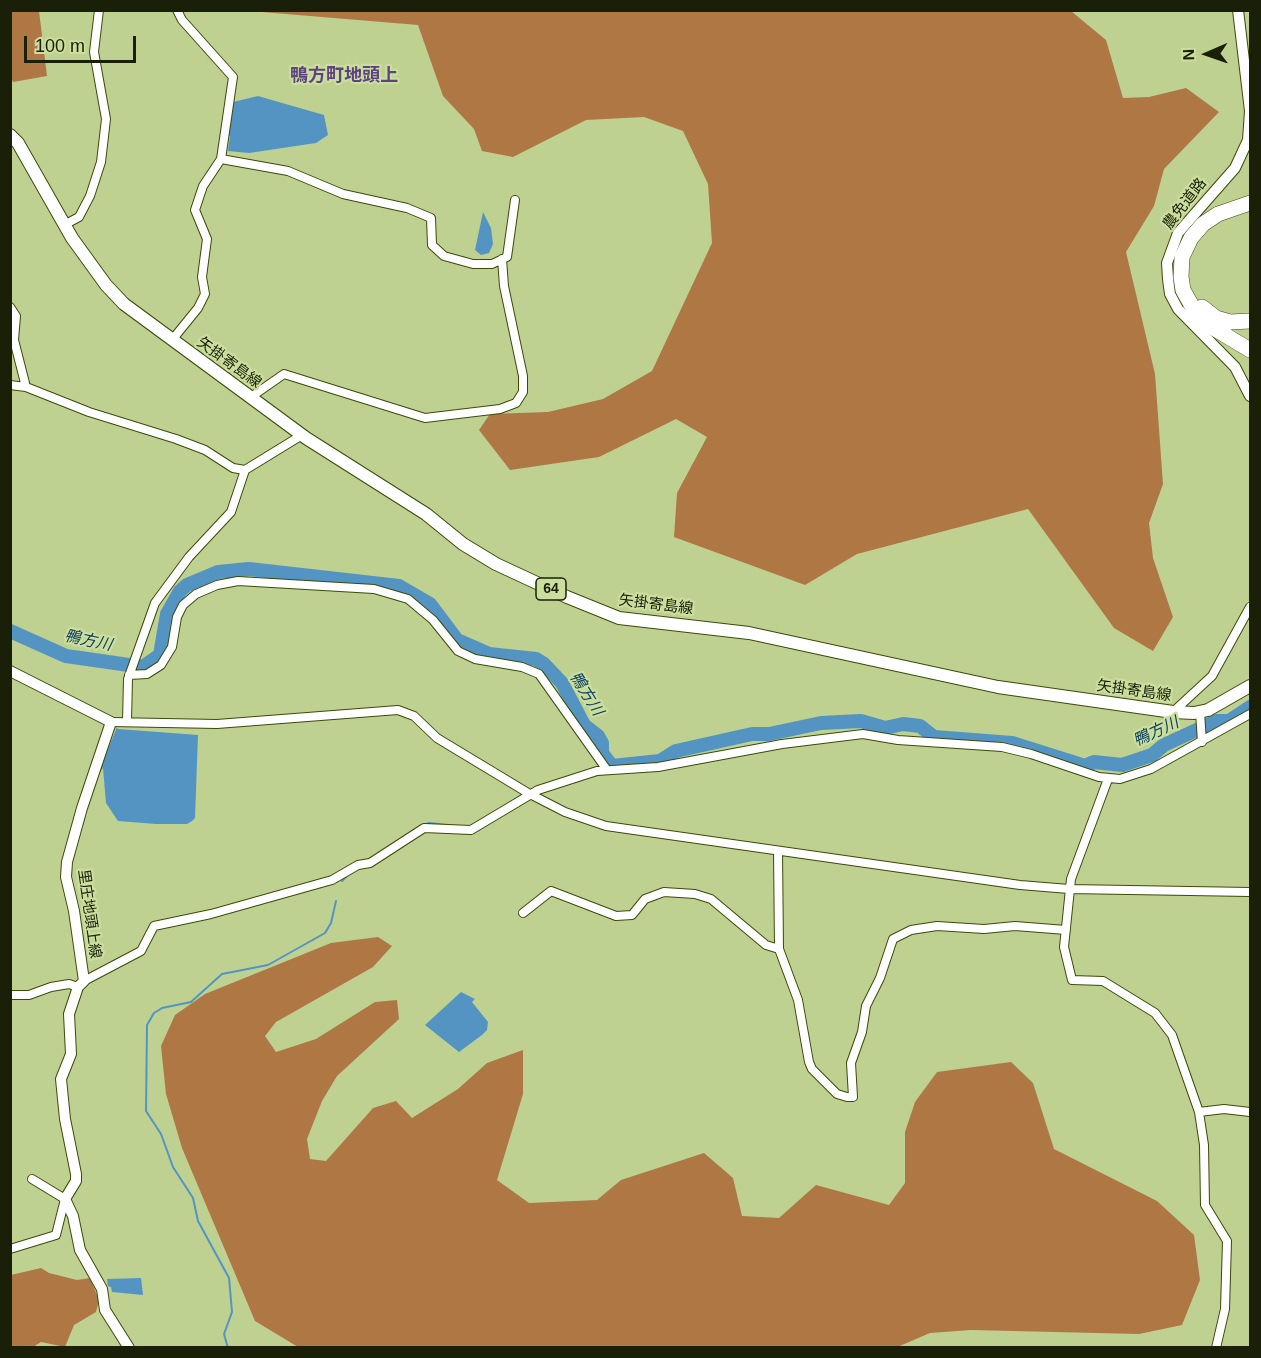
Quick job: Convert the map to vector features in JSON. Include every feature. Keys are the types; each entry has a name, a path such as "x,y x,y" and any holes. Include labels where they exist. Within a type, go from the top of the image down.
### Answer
{"highway":[{"path":"1251,202 1218,214 1203,224 1191,238 1182,257 1181,277 1183,290 1197,315 1210,326 1251,350"},
{"path":"1251,211 1221,222 1208,231 1197,245 1191,260 1189,276 1196,300 1205,311 1216,318 1230,322 1251,321"}],"main road":[{"name":"農免道路","path":"1238,10 1250,111 1248,140 1235,168 1178,233 1167,263 1170,294 1178,309 1235,367 1251,396"},
{"name":"矢掛寄島線","path":"10,135 18,142 64,225 106,285 124,304 302,435 426,514 463,544 496,564 619,618 733,631 857,655 998,687 1201,717 1251,686"},
{"path":"10,671 111,722"},
{"name":"里庄地頭上線","path":"65,1198 76,1181 76,1174 64,1119 62,1079 71,1054 69,1014 81,984 74,911 66,877 67,862 82,808 111,722"},
{"path":"65,1198 73,1216 80,1250 102,1289 105,1310 129,1347"}],"street":[{"path":"64,225 79,217 90,196 101,162 106,119 94,52 99,10"},
{"path":"172,340 198,308 205,294 202,277 207,239 195,210 203,186 221,159 233,76 182,20 177,10"},
{"path":"221,159 288,171 343,194 407,208 431,218 432,245 444,256 473,264 492,264 507,257 515,200"},
{"path":"251,397 284,374 424,418 476,410 500,409 516,403 523,392 523,376 504,285 502,259"},
{"path":"10,307 15,316 14,340 26,387"},
{"path":"10,385 26,387 89,412 176,439 205,450 233,468 245,470"},
{"path":"127,721 130,672 155,603 189,557 231,512 245,470 302,435"},
{"path":"130,672 147,674 161,665 171,647 177,617 183,605 196,594 217,585 244,581 374,589 408,598 433,620 458,651 476,659 522,667 539,674 606,767"},
{"path":"1173,712 1212,676 1251,607"},
{"path":"111,722 217,724 398,710 414,716 437,738 527,792 565,812 606,826 975,879 1069,890 1251,892"},
{"path":"10,995 29,995 51,987 81,984 141,951 154,926 211,914 332,880 358,865 370,863 424,828 471,830 527,792 606,767 658,767 782,744 863,734 898,740 1002,747 1031,753 1108,779 1133,776 1151,769 1251,714"},
{"path":"1201,717 1202,740"},
{"path":"1108,779 1069,890 1064,947 1072,980 1103,981 1162,1019 1172,1035 1199,1112 1204,1145 1206,1205 1227,1241 1225,1309 1216,1347"},
{"path":"778,851 779,949 798,1000 812,1069 837,1094 853,1097 851,1063 862,1032 866,1006 880,978 893,939 911,930 937,926 984,929 1015,926 1066,930"},
{"path":"523,913 551,891 616,916 632,915 645,898 664,892 695,894 711,898 766,945 779,949"},
{"path":"1199,1112 1224,1108 1251,1112"},
{"path":"10,1249 56,1235 65,1198 32,1179"}],"shaded area":[{"path":"11,10 39,11 47,76 13,82 10,75"},
{"path":"250,11 1071,11 1106,40 1123,98 1149,97 1186,88 1219,112 1164,169 1154,206 1126,252 1155,374 1163,484 1149,523 1153,558 1173,617 1153,651 1114,628 1028,509 857,554 805,585 674,537 677,493 707,437 676,419 599,457 510,470 479,430 490,414 548,412 603,399 652,371 712,243 708,184 683,131 644,117 586,120 513,157 482,151 474,129 443,96 418,25"},
{"path":"378,937 392,946 373,967 276,1022 265,1036 276,1052 316,1039 375,1002 397,1000 399,1019 337,1076 322,1101 307,1139 310,1159 326,1161 373,1108 396,1101 412,1118 458,1089 487,1063 523,1050 523,1094 497,1180 529,1203 597,1200 621,1180 704,1153 733,1178 742,1216 779,1218 816,1185 889,1205 905,1183 905,1132 915,1102 937,1072 1011,1062 1033,1083 1054,1149 1157,1201 1194,1235 1200,1280 1182,1325 1139,1334 971,1330 930,1333 895,1348 298,1347 255,1321 182,1148 166,1094 161,1046 175,1015 205,994 331,943"},
{"path":"41,1268 49,1273 77,1280 90,1278 99,1300 96,1312 74,1325 65,1347 41,1342 33,1347 11,1348 11,1275"}],"water":[{"path":"258,96 324,115 328,135 316,143 249,153 228,151 230,136 227,136 233,102"},
{"path":"483,212 491,228 493,244 489,253 481,255 475,250"},
{"path":"117,727 118,729 198,735 195,818 192,821 187,824 156,824 118,821 106,803 103,768 96,778"},
{"path":"461,992 475,999 472,1002 488,1022 487,1030 459,1052 425,1025"},
{"path":"141,1278 143,1295 112,1292 107,1279"}],"waterway":[{"name":"鴨方川","path":"10,631 66,656 143,667 160,655 167,614 180,591 187,585 218,572 249,569 399,586 430,604 457,640 489,654 536,659 544,664 562,683 584,725 598,736 602,743 602,753 612,766 660,761 676,751 752,734 769,734 821,723 861,721 885,728 903,724 920,726 934,737 1012,743 1085,766 1094,762 1122,765 1152,755 1164,745 1216,721 1229,721 1250,707"},
{"path":"515,799 525,793"},
{"path":"424,825 429,823 448,825"},
{"path":"342,881 348,875"},
{"path":"228,1348 224,1334 232,1312 229,1278 198,1221 193,1198 173,1167 161,1134 146,1111 147,1025 154,1013 162,1008 191,1002 222,974 268,965 325,933 331,923 336,901"}],"district":[{"name":"鴨方町地頭上","path":"344,76"}]}
